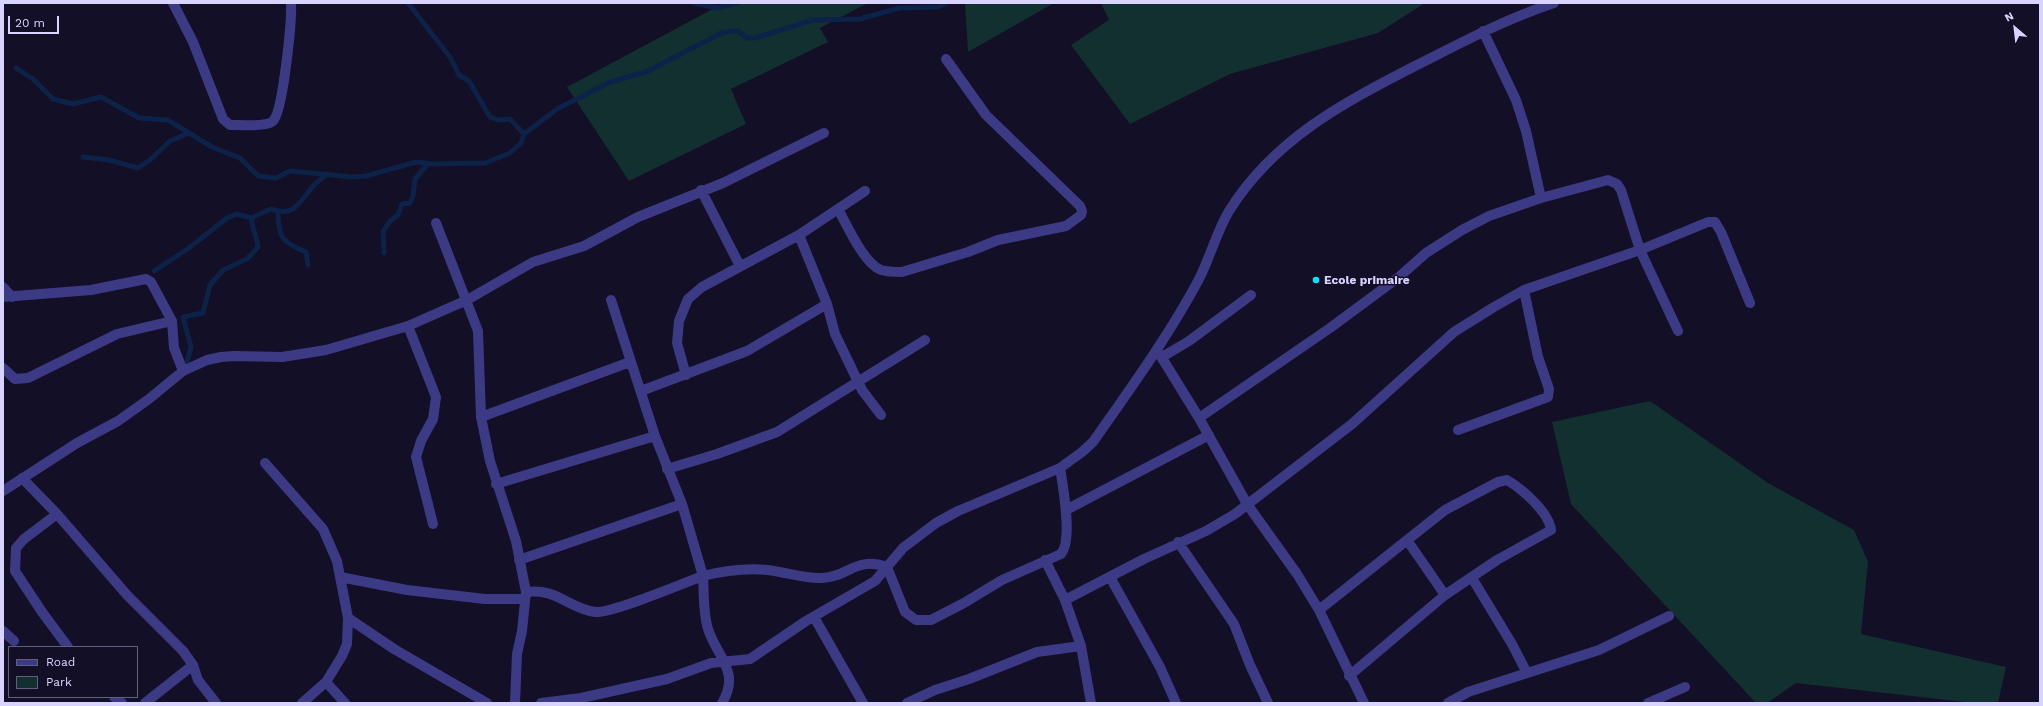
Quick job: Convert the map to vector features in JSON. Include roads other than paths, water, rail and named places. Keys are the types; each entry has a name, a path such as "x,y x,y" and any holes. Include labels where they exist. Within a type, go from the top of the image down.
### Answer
{"street":[{"path":"173,3 193,42 223,119 230,125 268,124 275,118 284,79 290,34 291,3"},
{"path":"540,703 581,698 660,680 706,664 750,659 784,634 875,581 903,548 936,523 958,511 1060,468 1094,442 1160,354 1199,279 1229,211 1259,172 1288,142 1329,112 1372,88 1483,31 1554,3"},
{"path":"1483,31 1516,100 1526,131 1541,198"},
{"path":"838,209 868,260 879,269 892,272 902,272 968,252 998,240 1066,226 1081,214 1082,211 1080,206 986,115 946,59"},
{"path":"3,491 77,443 118,421 149,399 182,371 207,360 234,356 282,357 326,350 408,326 467,300 533,262 584,246 638,217 701,190 723,183 824,133"},
{"path":"1199,418 1330,328 1399,277 1426,253 1462,230 1489,216 1541,198 1608,180 1616,184 1621,190 1640,250 1678,331"},
{"path":"701,190 740,266"},
{"path":"686,375 677,343 679,321 688,299 702,287 799,235 865,191"},
{"path":"436,222 478,331 481,417 496,484 506,507 520,560 526,595 517,654 515,703"},
{"path":"1065,600 1235,514 1352,424 1454,332 1524,290 1640,250 1708,222 1715,222 1721,232 1750,303"},
{"path":"799,235 827,304 835,334 866,397 881,415"},
{"path":"3,287 8,297 91,290 146,280 154,287 172,321 174,348 182,371"},
{"path":"1458,430 1548,397 1549,389 1538,357 1524,290"},
{"path":"1160,354 1189,341 1251,295"},
{"path":"611,300 655,436 682,504 703,576 708,629 724,662 730,682 729,692 722,703"},
{"path":"641,391 747,351 827,304"},
{"path":"3,368 15,379 28,378 117,334 172,321"},
{"path":"408,326 436,397 433,419 421,441 416,457 433,524"},
{"path":"668,469 717,454 777,432 925,340"},
{"path":"1160,354 1209,435 1247,504 1297,574 1319,610 1349,676 1364,703"},
{"path":"481,417 630,362"},
{"path":"1066,510 1209,435"},
{"path":"496,484 655,436"},
{"path":"265,463 323,530 337,561 348,618 347,644 342,656 326,682 302,703"},
{"path":"887,566 905,612 916,620 931,620 964,603 1002,580 1061,554 1065,549 1066,510 1060,468"},
{"path":"22,478 57,514 127,595 183,651 193,665 198,680 216,703"},
{"path":"1319,610 1445,510 1498,482 1507,480 1521,489 1536,505 1550,525 1551,530 1497,560 1445,595 1349,676"},
{"path":"520,560 682,504"},
{"path":"57,514 24,539 16,548 15,571 46,618 67,646"},
{"path":"1407,540 1445,595"},
{"path":"1178,542 1234,624 1250,665 1268,703"},
{"path":"1045,560 1065,600 1081,646 1091,703"},
{"path":"340,578 407,590 485,599 526,595 539,590 553,594 580,608 596,612 614,609 703,576 722,572 766,570 822,578 833,576 860,564 878,563 887,566"},
{"path":"1110,577 1160,667 1176,703"},
{"path":"1472,578 1508,637 1526,673"},
{"path":"814,616 862,703"},
{"path":"1448,703 1468,692 1599,650 1669,616"},
{"path":"348,618 394,649 487,703"},
{"path":"3,631 14,641"},
{"path":"907,703 935,690 969,679 1037,652 1081,646"},
{"path":"145,703 193,665"},
{"path":"326,682 345,703"},
{"path":"1648,703 1685,686"}],"waterway":[{"path":"408,3 450,57 459,75 469,81 490,117 498,120 510,119 524,134"},
{"path":"694,3 718,8 738,3"},
{"path":"16,68 33,79 53,99 73,104 101,97 139,118 168,120 212,147 240,158 258,176 276,178 290,171 353,177 366,176 416,162 433,164 485,163 510,153 521,143 524,134 557,109 608,83 648,71 723,32 738,31 747,38 755,38 813,20 860,19 899,8 938,7 946,3"},
{"path":"83,157 109,160 138,168 150,160 170,141 189,133"},
{"path":"384,253 383,232 390,221 398,215 402,204 410,203 413,196 415,179 428,164"},
{"path":"154,271 189,248 227,218 237,214 251,218 271,209 285,212 294,208 327,174"},
{"path":"278,211 279,227 283,238 287,242 306,252 308,265"},
{"path":"186,365 191,347 183,317 203,313 210,285 223,270 247,259 258,247 251,218"}],"place":[{"name":"Ecole primaire","path":"1316,280"}]}
